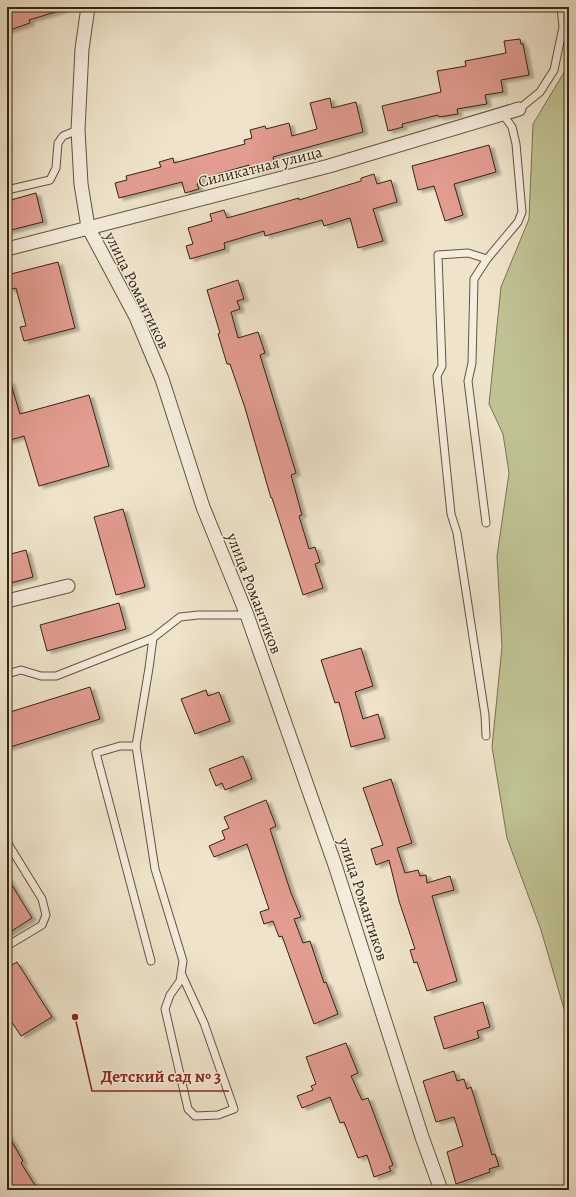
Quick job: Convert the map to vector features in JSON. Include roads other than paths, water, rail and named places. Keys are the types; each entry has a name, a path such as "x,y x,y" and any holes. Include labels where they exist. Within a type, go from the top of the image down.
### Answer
{"street":[{"name":"улица Романтиков","path":"88,7 82,49 78,130 81,184 88,227 136,317 162,379 203,507 247,615 335,864 422,1137 441,1190"},
{"name":"Силикатная улица","path":"7,249 329,166 519,108"},
{"path":"7,601 68,586"}],"lane":[{"path":"519,108 540,92 554,70 563,27 561,7"},
{"path":"486,523 468,381 472,362 474,279 487,259 518,222 522,212 516,144 512,126 502,113"},
{"path":"7,190 50,180 56,168 58,144 62,136 78,130"},
{"path":"486,736 485,715 457,532 451,514 437,376 442,366 438,255 468,253 487,259"},
{"path":"7,674 21,670 41,676 56,676 153,638 180,617 198,615 247,615"},
{"path":"153,638 150,668 136,746 155,869 183,961 181,973 180,981 170,995 165,1009 188,1110 195,1116 218,1115 234,1109 204,1023 181,973"},
{"path":"136,746 120,746 96,753 151,961"},
{"path":"7,842 42,899 46,915 42,925 7,946"}],"place":[{"name":"Детский сад № 3","path":"75,1017"}]}
